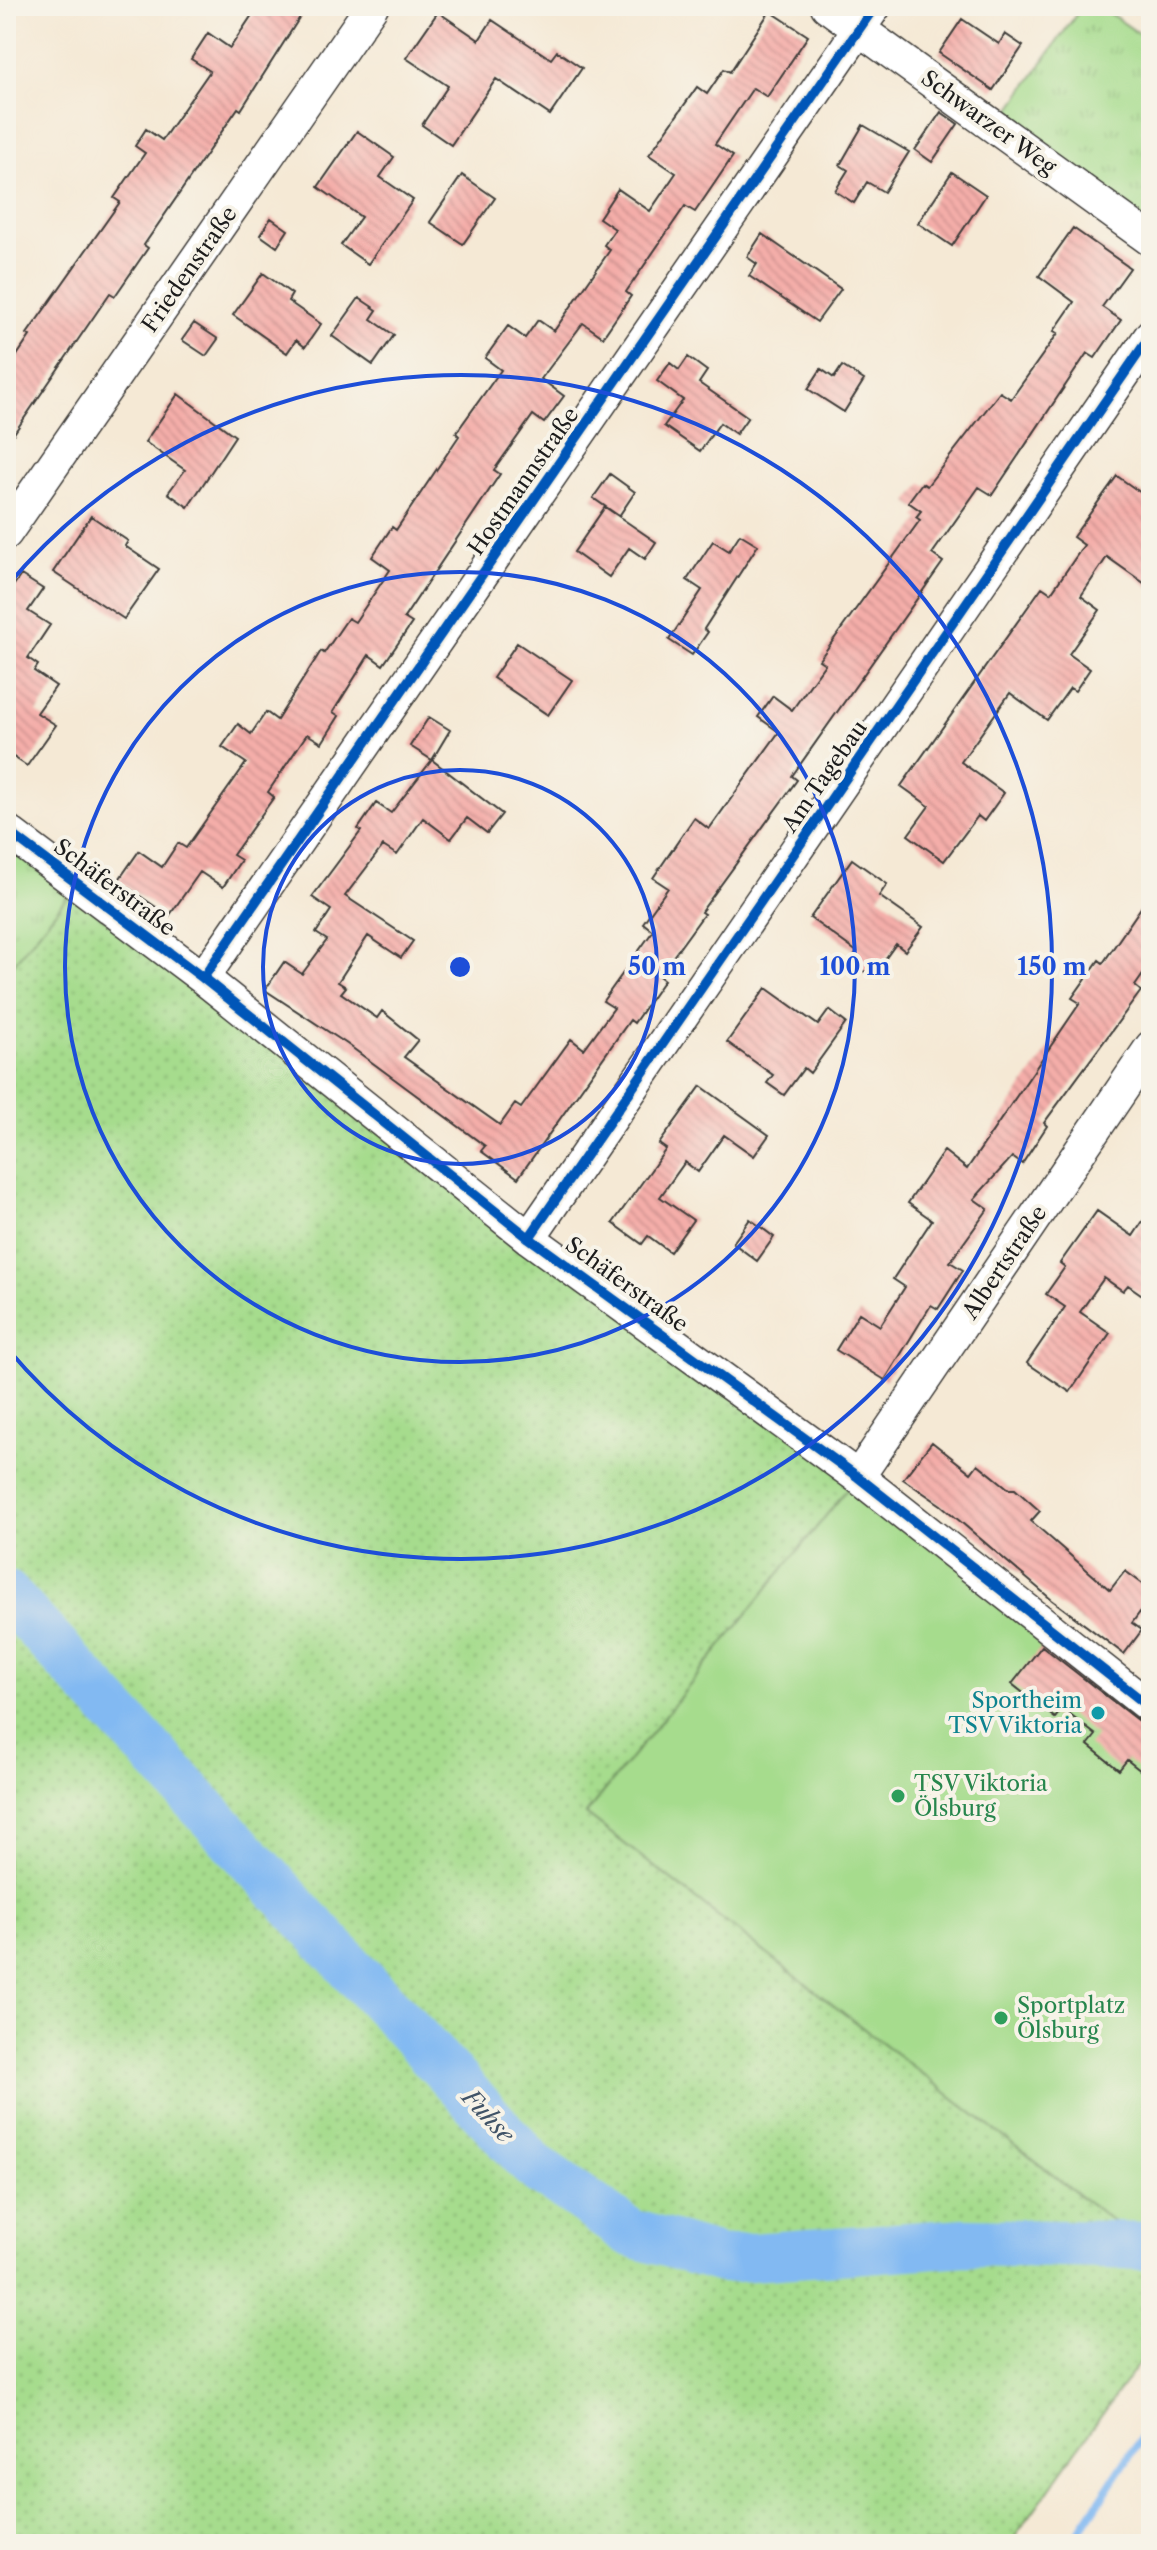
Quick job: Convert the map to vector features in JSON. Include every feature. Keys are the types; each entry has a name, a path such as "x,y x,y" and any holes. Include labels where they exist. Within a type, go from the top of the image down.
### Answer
{"street":[{"name":"Friedenstraße","path":"6,533 372,6"},
{"name":"Schwarzer Weg","path":"827,6 867,17 1151,240"},
{"name":"Hostmannstraße","path":"203,978 867,17"},
{"name":"Am Tagebau","path":"529,1238 1151,335"},
{"name":"Schäferstraße","path":"6,830 203,978 529,1238 858,1477 1151,1708"},
{"name":"Albertstraße","path":"858,1477 1151,1047"}],"green space":[{"path":"1082,6 1099,6 1151,42 1151,229 1000,124"},
{"path":"6,844 70,893 6,973"},
{"path":"70,893 853,1482 1115,2223 1151,2224 1151,2346 1010,2544 6,2544 6,973"},
{"name":"Sportplatz Ölsburg","path":"853,1482 1151,1717 1151,2224 1115,2223 586,1814"}],"building":[{"path":"258,6 307,6 241,110 238,108 144,245 148,248 115,296 110,293 6,445 6,372 30,336 27,334 120,202 114,198 145,153 135,146 146,129 162,140 210,71 191,59 208,33 230,48"},
{"path":"770,11 808,36 767,97 753,88 715,144 733,156 695,212 685,206 626,292 631,296 603,337 583,323 541,379 564,396 544,423 533,415 494,470 500,474 404,618 412,623 383,665 369,655 333,712 339,716 322,743 307,734 268,792 274,797 233,855 241,860 223,887 200,872 169,916 118,881 139,851 162,867 178,843 186,848 246,763 222,747 238,724 251,734 266,712 277,720 321,651 324,653 348,618 355,622 390,570 372,557 392,527 396,530 459,436 456,433 501,370 485,358 508,326 525,338 538,320 554,331 610,250 604,245 615,229 599,218 618,189 650,211 676,173 649,155 697,87 707,94 724,69 730,72"},
{"path":"438,12 479,40 492,20 551,59 557,51 582,68 550,115 496,79 451,145 422,125 448,86 406,58"},
{"path":"962,19 999,44 1005,34 1023,46 993,90 939,53"},
{"path":"941,112 958,124 932,162 915,150"},
{"path":"863,125 909,152 884,192 867,182 854,203 835,191 848,170 840,165"},
{"path":"357,131 394,157 380,177 413,200 368,264 341,245 361,217 318,187"},
{"path":"952,172 986,195 952,246 918,223"},
{"path":"462,175 495,198 463,244 430,222"},
{"path":"271,218 288,230 277,247 260,235"},
{"path":"1073,228 1130,268 1102,307 1121,320 1095,358 1087,353 992,495 979,487 932,554 943,562 792,776 797,780 701,912 704,914 659,976 664,980 634,1023 630,1020 518,1178 481,1151 485,1146 347,1044 265,990 284,962 302,974 327,940 316,933 331,910 312,897 361,831 358,829 376,803 391,813 432,760 502,814 487,833 467,818 451,839 423,818 397,855 383,846 345,896 413,941 401,958 368,936 338,982 346,987 341,993 377,1018 382,1011 418,1040 404,1057 500,1125 515,1104 521,1108 571,1039 584,1049 614,1008 603,1001 653,931 643,923 668,888 653,878 694,818 709,829 779,732 758,717 773,696 792,710 825,664 819,660 920,520 916,517 921,511 908,502 922,483 927,486 1000,392 1011,399 1058,333 1054,331 1074,302 1039,276"},
{"path":"762,234 841,289 817,322 749,276 757,264 747,257"},
{"path":"263,273 292,294 288,301 321,324 305,347 296,340 287,353 233,315"},
{"path":"359,298 377,310 371,319 394,335 373,365 332,336"},
{"path":"194,323 218,339 206,356 182,340"},
{"path":"688,357 707,371 699,383 748,417 736,434 720,423 700,451 664,426 683,400 657,381 670,363 679,370"},
{"path":"842,366 864,380 844,412 808,389 821,369 834,378"},
{"path":"178,394 235,436 188,507 168,493 185,470 145,442"},
{"path":"610,474 635,492 619,516 593,498"},
{"path":"1117,476 1151,500 1151,588 1107,557 1081,596 1100,610 1069,654 1090,669 1075,691 1070,688 1047,720 1010,693 961,762 1004,793 984,821 978,816 944,861 908,835 929,806 901,786 1042,587 1051,593 1084,545 1073,537"},
{"path":"605,507 656,542 645,559 629,548 609,577 574,552"},
{"path":"91,516 128,541 125,546 159,569 124,619 53,572"},
{"path":"740,534 758,545 704,629 708,632 692,655 669,640 702,590 687,580 713,541 729,551"},
{"path":"21,575 43,589 28,611 50,625 28,658 38,665 34,671 56,686 37,713 56,725 27,766 6,752 6,596"},
{"path":"517,643 572,680 548,715 493,678"},
{"path":"429,717 450,730 432,760 410,746"},
{"path":"852,859 887,884 879,896 923,927 905,951 896,944 872,977 850,961 857,952 810,918"},
{"path":"1151,893 1151,963 1135,986 1141,991 1044,1123 1047,1126 1022,1164 1012,1157 974,1199 988,1209 950,1262 963,1270 938,1309 931,1305 885,1380 836,1350 859,1313 880,1326 905,1287 893,1279 932,1220 908,1203 944,1151 967,1169 1080,1003 1072,998 1099,960 1103,963"},
{"path":"766,988 818,1025 829,1010 846,1023 810,1073 804,1068 784,1095 767,1083 773,1075 727,1042"},
{"path":"701,1086 769,1135 754,1156 724,1135 698,1172 685,1162 660,1197 693,1220 670,1252 648,1236 642,1244 613,1223 666,1149 659,1144"},
{"path":"1151,1209 1151,1301 1128,1285 1123,1291 1104,1278 1080,1312 1110,1333 1070,1392 1027,1363 1065,1307 1046,1294 1065,1267 1060,1263 1097,1211 1133,1236"},
{"path":"750,1219 774,1237 757,1261 733,1243"},
{"path":"932,1442 971,1473 978,1464 1009,1489 1015,1489 1040,1511 1031,1521 1110,1590 1125,1571 1151,1590 1151,1597 1132,1623 1142,1630 1124,1654 1052,1600 941,1505 903,1479"},
{"name":"Sportheim TSV Viktoria","path":"1042,1646 1151,1731 1151,1779 1127,1760 1119,1770 1088,1745 1096,1735 1062,1709 1055,1718 1012,1684"}],"waterway":[{"name":"Fuhse","path":"6,1594 534,2166 631,2233 722,2259 966,2242 1151,2246"},
{"path":"1071,2544 1151,2423"}],"cycle path":[{"path":"203,978 875,6"},
{"path":"529,1238 1151,335"},
{"path":"6,830 203,978 529,1238 858,1477 1151,1708"}],"place":[{"name":"Sportheim TSV Viktoria","path":"1098,1713"},
{"name":"TSV Viktoria Ölsburg","path":"898,1796"},
{"name":"Sportplatz Ölsburg","path":"1001,2018"}]}
